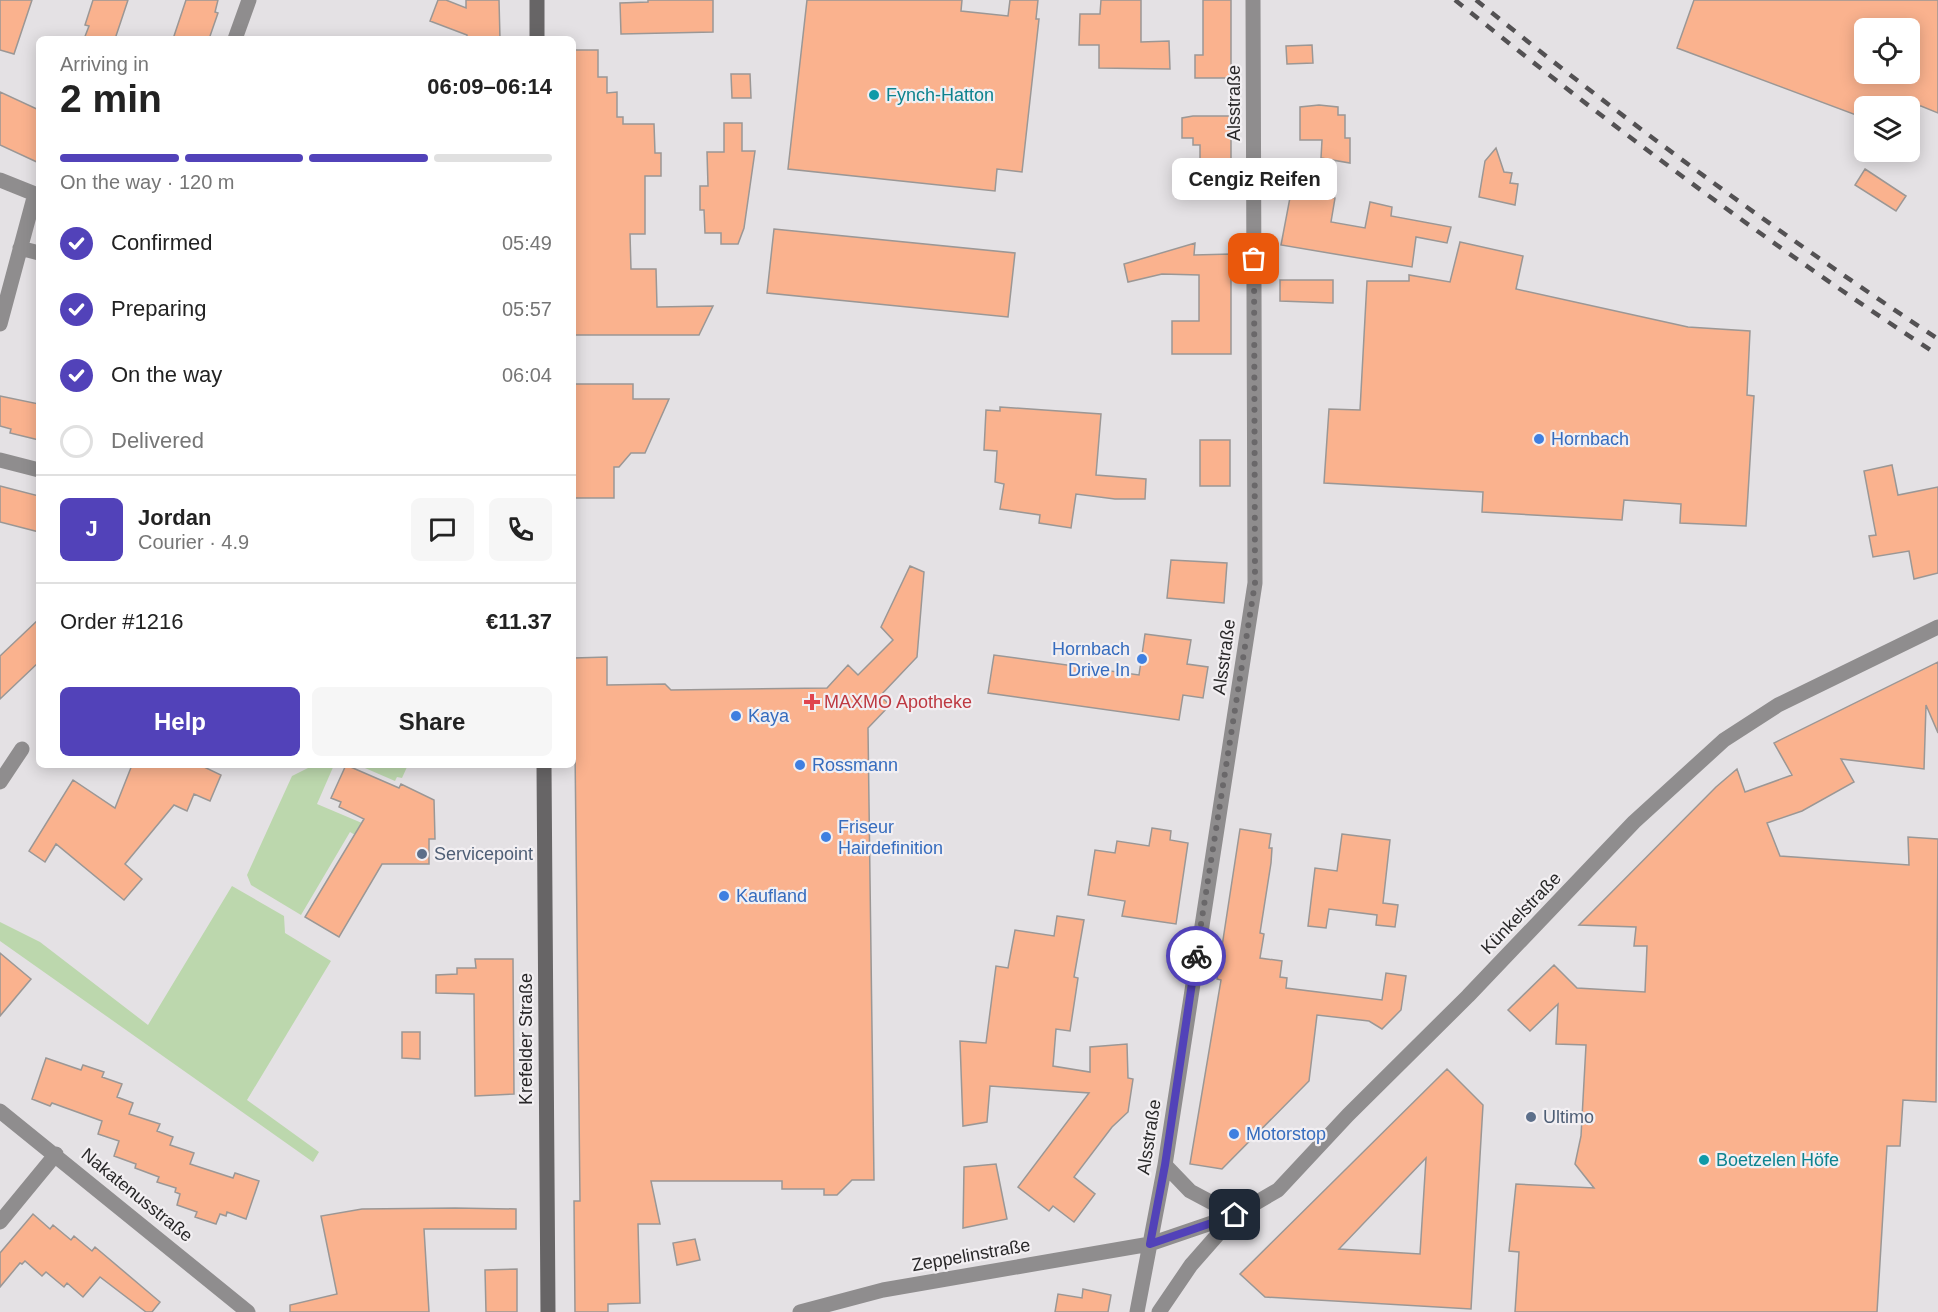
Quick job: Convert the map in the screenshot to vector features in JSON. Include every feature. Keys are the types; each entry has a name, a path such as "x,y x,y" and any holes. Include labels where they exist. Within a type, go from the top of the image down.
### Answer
{"main road":[{"path":"537,0 537,36"},
{"name":"Krefelder Straße","path":"544,768 548,1312"}],"street":[{"path":"236,36 249,0"},
{"name":"Alsstraße","path":"1137,1312 1165,1165 1255,583 1253,0"},
{"path":"0,180 35,194 0,324"},
{"path":"20,248 36,253"},
{"path":"0,460 36,469"},
{"name":"Künkelstraße","path":"1150,1244 1235,1215 1278,1190 1347,1115 1468,996 1634,822 1724,740 1778,705 1938,627"},
{"path":"0,782 22,749"},
{"name":"Nakatenusstraße","path":"0,1111 248,1312"},
{"path":"0,1222 56,1155"},
{"path":"1160,1312 1191,1265 1235,1215 1190,1191 1165,1165"},
{"name":"Zeppelinstraße","path":"800,1312 883,1290 1150,1244"}],"green space":[{"path":"308,768 333,768 317,804 369,826 362,839 350,832 301,915 251,885 247,875 292,776"},
{"path":"365,768 407,768 402,778 397,777 395,781"},
{"path":"232,886 284,916 285,933 331,961 247,1100 319,1152 313,1162 0,941 0,922 40,942 148,1025"}],"building":[{"path":"0,0 32,0 14,54 0,50"},
{"path":"93,0 128,0 116,36 85,36 89,26 85,25"},
{"path":"186,0 218,0 215,12 218,13 210,36 174,36"},
{"path":"438,0 446,0 466,8 466,0 499,0 500,36 467,36 430,21"},
{"path":"648,0 713,0 713,32 621,34 620,3 648,2"},
{"name":"Fynch-Hatton","path":"807,0 962,0 961,11 1008,16 1010,0 1038,0 1036,19 1039,19 1022,172 997,169 995,191 788,169"},
{"path":"1101,0 1141,0 1141,42 1169,41 1170,69 1099,68 1099,45 1079,45 1080,14 1100,14"},
{"path":"1203,0 1231,0 1231,78 1195,78 1195,55 1203,55"},
{"path":"1694,0 1938,0 1938,113 1920,106 1920,96 1854,96 1854,114 1677,48"},
{"path":"1312,45 1313,63 1287,64 1286,46"},
{"path":"576,50 598,50 598,77 607,77 607,93 617,92 617,117 623,117 623,124 654,124 655,153 661,153 661,176 645,176 645,234 630,234 631,269 656,269 657,307 713,306 699,335 576,335"},
{"path":"731,74 750,74 751,98 732,98"},
{"path":"0,92 36,109 36,162 0,145"},
{"path":"1319,105 1338,107 1338,115 1345,115 1345,138 1350,138 1350,163 1321,158 1322,140 1300,140 1300,107"},
{"path":"1231,116 1231,172 1200,172 1200,145 1193,145 1193,138 1182,138 1182,118"},
{"path":"724,123 742,123 742,151 755,151 744,228 738,244 721,244 721,233 705,233 704,210 700,210 700,186 708,186 707,152 724,152"},
{"path":"1496,148 1504,172 1512,173 1510,183 1518,184 1515,205 1479,197 1485,161"},
{"path":"1865,169 1906,196 1896,211 1855,185"},
{"path":"1194,179 1213,179 1213,196 1194,197"},
{"path":"1292,187 1326,193 1326,196 1335,198 1331,222 1365,228 1370,202 1392,207 1391,216 1451,227 1447,243 1416,237 1412,267 1281,245"},
{"path":"774,229 1015,253 1008,317 767,293"},
{"name":"Hornbach","path":"1460,242 1523,256 1516,289 1688,327 1750,331 1747,395 1754,396 1746,526 1680,523 1681,504 1624,500 1622,520 1482,512 1483,492 1324,483 1329,409 1360,410 1367,281 1409,281 1409,275 1450,282"},
{"path":"1195,243 1194,255 1231,254 1231,354 1172,354 1172,321 1199,321 1199,275 1162,274 1128,282 1124,264"},
{"path":"1280,280 1333,280 1333,303 1280,301"},
{"path":"576,384 633,384 633,399 669,399 645,453 631,453 619,467 614,467 614,498 576,498"},
{"path":"0,396 36,403 36,439 10,433 11,429 0,426"},
{"path":"1000,407 1101,414 1096,475 1146,479 1145,499 1115,499 1076,494 1071,528 1039,523 1040,515 1000,509 1004,484 995,482 997,451 984,450 986,410 1000,411"},
{"path":"1200,440 1230,440 1230,486 1200,486"},
{"path":"1892,465 1898,495 1938,487 1938,573 1914,579 1909,551 1873,557 1869,536 1876,535 1864,471"},
{"path":"0,486 36,495 36,531 0,522"},
{"path":"1171,560 1227,563 1224,603 1167,598"},
{"name":"Kaufland","path":"910,566 924,572 917,657 880,696 890,705 868,728 874,1180 852,1180 837,1195 824,1195 824,1189 782,1189 782,1181 651,1181 660,1224 638,1224 640,1303 608,1304 608,1312 575,1312 574,1201 580,1201 576,658 607,657 607,685 665,684 671,690 827,688 848,665 858,675 893,640 881,627"},
{"path":"36,622 36,665 0,699 0,656"},
{"path":"1145,634 1191,640 1187,664 1208,667 1203,698 1183,695 1179,720 988,693 994,655 1139,675"},
{"path":"1938,662 1938,733 1926,705 1924,769 1841,759 1854,782 1802,811 1767,823 1780,856 1909,865 1908,837 1938,839 1936,1102 1903,1100 1900,1146 1887,1146 1877,1312 1515,1312 1519,1252 1509,1251 1516,1184 1594,1188 1575,1164 1581,1136 1586,1045 1556,1044 1558,1004 1530,1031 1508,1010 1554,965 1577,988 1645,992 1647,946 1634,946 1636,927 1579,925 1716,787 1737,769 1745,792 1792,775 1774,743"},
{"path":"131,768 206,768 221,775 210,801 194,794 187,811 174,805 125,864 142,879 124,900 56,844 45,862 29,851 73,780 115,808"},
{"path":"345,768 353,768 399,788 401,784 434,800 435,839 429,839 429,864 382,864 339,937 305,917 364,819 339,807 341,802 331,798"},
{"path":"1152,828 1171,831 1170,840 1188,843 1176,924 1122,916 1125,901 1088,895 1095,850 1115,853 1117,841 1149,846"},
{"path":"1240,829 1271,834 1269,848 1272,848 1271,863 1260,933 1264,934 1260,958 1282,961 1280,977 1287,978 1286,988 1382,1000 1386,973 1406,976 1401,1010 1382,1029 1369,1021 1317,1015 1309,1081 1222,1169 1190,1164 1221,980 1217,979"},
{"path":"1342,834 1390,840 1383,903 1398,905 1395,927 1376,925 1377,915 1329,909 1326,928 1308,926 1315,868 1337,871"},
{"path":"1057,916 1084,920 1074,977 1078,978 1070,1031 1056,1029 1053,1066 1090,1072 1090,1047 1127,1044 1128,1078 1133,1079 1128,1112 1112,1127 1074,1177 1095,1194 1074,1222 1053,1206 1049,1211 1018,1187 1089,1093 990,1086 987,1122 963,1126 960,1041 986,1043 996,966 1008,968 1015,930 1054,936"},
{"path":"0,953 31,979 0,1016"},
{"path":"475,959 513,959 514,1094 475,1096 474,994 436,993 436,975 457,974 457,968 476,968"},
{"path":"402,1032 420,1032 420,1059 402,1058"},
{"path":"46,1058 81,1070 83,1065 104,1072 102,1077 122,1084 117,1097 133,1103 129,1114 160,1124 157,1131 173,1137 170,1145 194,1153 190,1164 233,1178 235,1173 259,1181 246,1219 227,1212 226,1216 220,1214 216,1224 195,1217 197,1212 177,1205 180,1194 175,1192 176,1188 157,1182 159,1177 135,1168 136,1164 114,1156 119,1141 98,1134 102,1121 52,1103 50,1106 32,1099"},
{"path":"1447,1069 1483,1105 1471,1309 1265,1297 1240,1274","holes":["1426,1158 1420,1254 1339,1249"]},
{"path":"996,1164 1007,1219 963,1228 964,1167"},
{"path":"362,1209 516,1209 516,1229 424,1229 429,1312 290,1312 290,1305 337,1294 321,1216"},
{"path":"33,1214 50,1229 53,1225 71,1240 74,1236 92,1251 95,1247 160,1302 152,1312 146,1312 100,1277 83,1297 67,1283 64,1287 46,1272 42,1276 25,1261 20,1263 0,1287 0,1253"},
{"path":"695,1239 700,1260 677,1265 673,1243"},
{"path":"517,1269 517,1312 486,1312 485,1270"},
{"path":"1083,1289 1111,1295 1108,1312 1055,1312 1058,1294 1082,1298"}],"railway":[{"path":"1455,0 1692,184 1752,228 1938,355"},
{"path":"1476,0 1703,175 1938,339"}],"way so far":[{"path":"1196,956 1255,583 1254,259"}],"place":[{"name":"Fynch-Hatton","path":"874,95"},
{"name":"Cengiz Reifen","path":"1254,259"},
{"name":"Hornbach","path":"1539,439"},
{"name":"Hornbach Drive In","path":"1142,659"},
{"name":"MAXMO Apotheke","path":"812,702"},
{"name":"Kaya","path":"736,716"},
{"name":"Rossmann","path":"800,765"},
{"name":"Friseur Hairdefinition","path":"826,837"},
{"name":"Servicepoint","path":"422,854"},
{"name":"Kaufland","path":"724,896"},
{"name":"Ultimo","path":"1531,1117"},
{"name":"Motorstop","path":"1234,1134"},
{"name":"Boetzelen Höfe","path":"1704,1160"}],"route":[{"path":"1196,956 1165,1165 1150,1244 1235,1215"}]}
